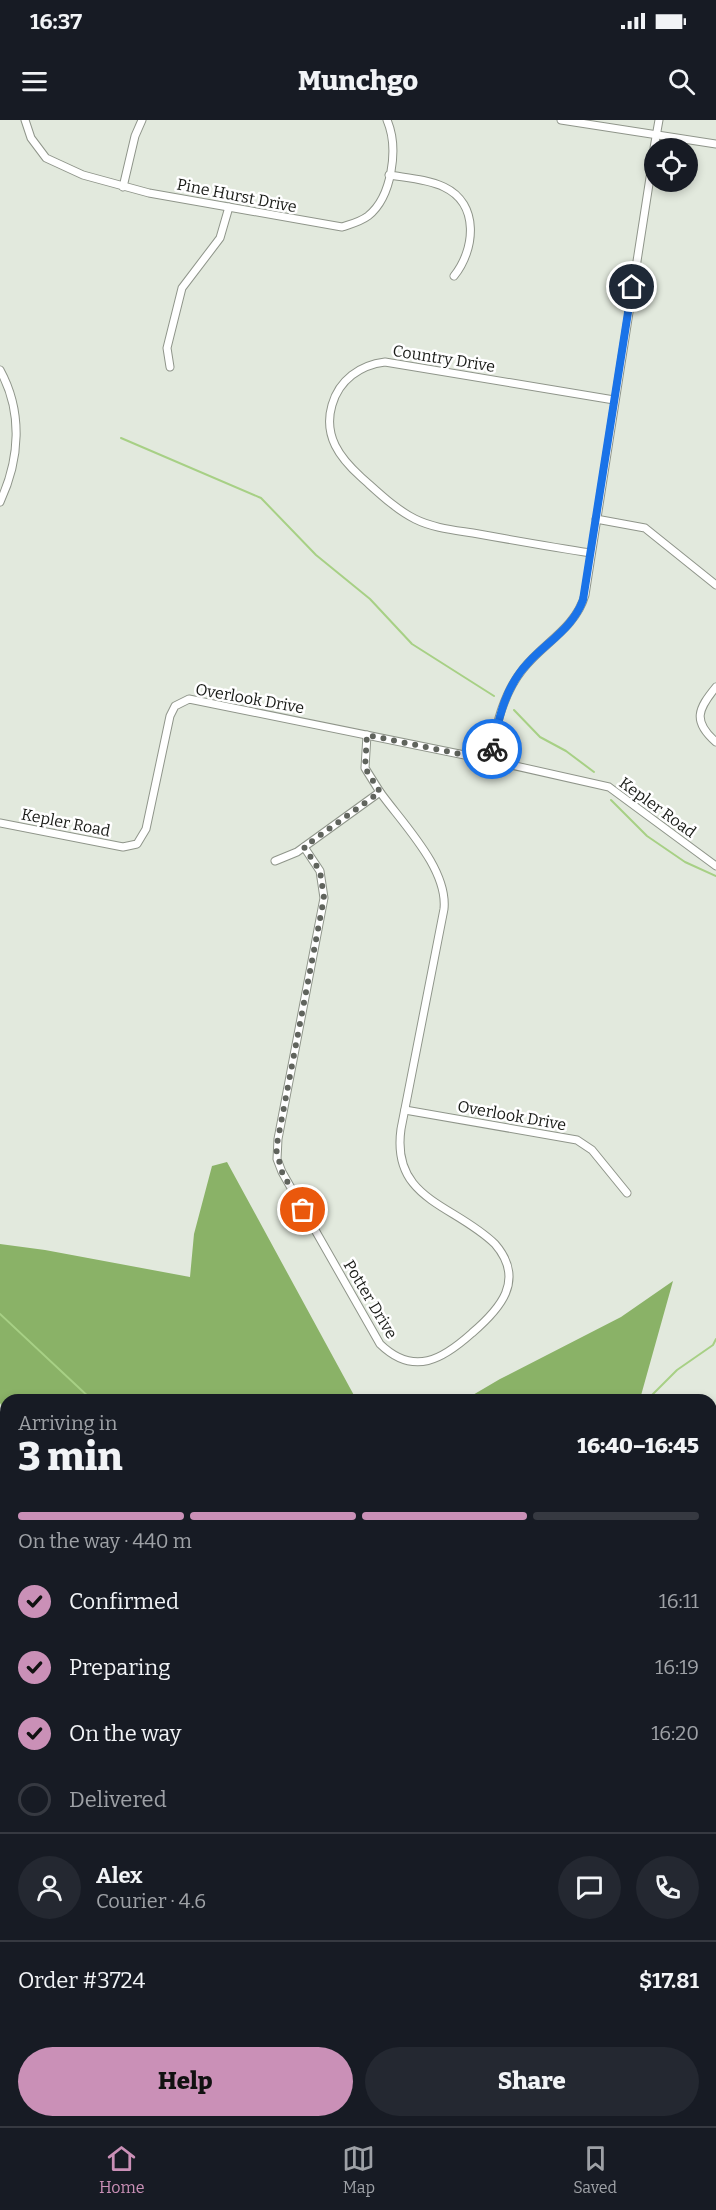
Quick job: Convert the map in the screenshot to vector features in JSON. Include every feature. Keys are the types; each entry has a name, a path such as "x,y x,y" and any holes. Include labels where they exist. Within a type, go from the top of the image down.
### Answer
{"street":[{"name":"Pine Hurst Drive","path":"25,120 34,144 50,161 123,187 342,227 361,220 373,211 382,197 389,175 393,141 387,120"},
{"path":"123,187 135,136 142,120"},
{"path":"561,120 716,144"},
{"path":"657,136 659,120"},
{"path":"389,175 440,185 454,194 463,204 470,222 471,238 465,263 454,276"},
{"path":"489,760 499,716 513,682 528,663 561,633 580,609 591,553 647,192"},
{"path":"170,367 166,348 182,288 220,238 229,207"},
{"name":"Country Drive","path":"591,553 448,529 413,518 390,502 341,458 331,437 330,409 337,392 352,374 366,366 385,362 614,400"},
{"path":"0,370 11,396 16,420 16,443 0,502"},
{"path":"596,519 650,530 716,585"},
{"path":"716,687 702,704 700,714 703,729 716,742"},
{"name":"Overlook Drive","path":"128,847 140,842 146,829 168,722 175,706 182,701 189,699 367,735"},
{"name":"Kepler Road","path":"367,735 609,788 716,866"},
{"name":"Potter Drive","path":"304,847 320,871 324,898 280,1129 278,1159 282,1172 376,1338 390,1353 404,1360 420,1362 448,1353 494,1314 504,1299 508,1274 504,1257 495,1244 419,1190 409,1180 399,1152 444,909 445,892 436,870 365,768 367,735"},
{"path":"275,861 304,847 380,792"},
{"name":"Kepler Road","path":"0,823 128,847"},
{"name":"Overlook Drive","path":"405,1110 577,1140 592,1150 627,1193"}],"green space":[{"path":"227,1162 353,1394 0,1394 0,1244 190,1277 194,1234 212,1166"},
{"path":"673,1281 641,1394 474,1394 500,1379 621,1317"}],"waterway":[{"path":"121,438 261,498 316,555 370,599 412,644 494,696"},
{"path":"514,710 540,737 566,751 594,772"},
{"path":"611,800 647,836 685,862 716,876"},
{"path":"0,1314 86,1394"},
{"path":"653,1394 677,1370 713,1345 716,1339"}],"way so far":[{"path":"303,1210 282,1172 276,1149 324,898 324,883 320,871 304,847 380,792 368,775 364,764 367,735 489,760 492,749"}],"route":[{"path":"492,749 499,716 513,682 528,663 570,624 583,600 632,287"}]}
